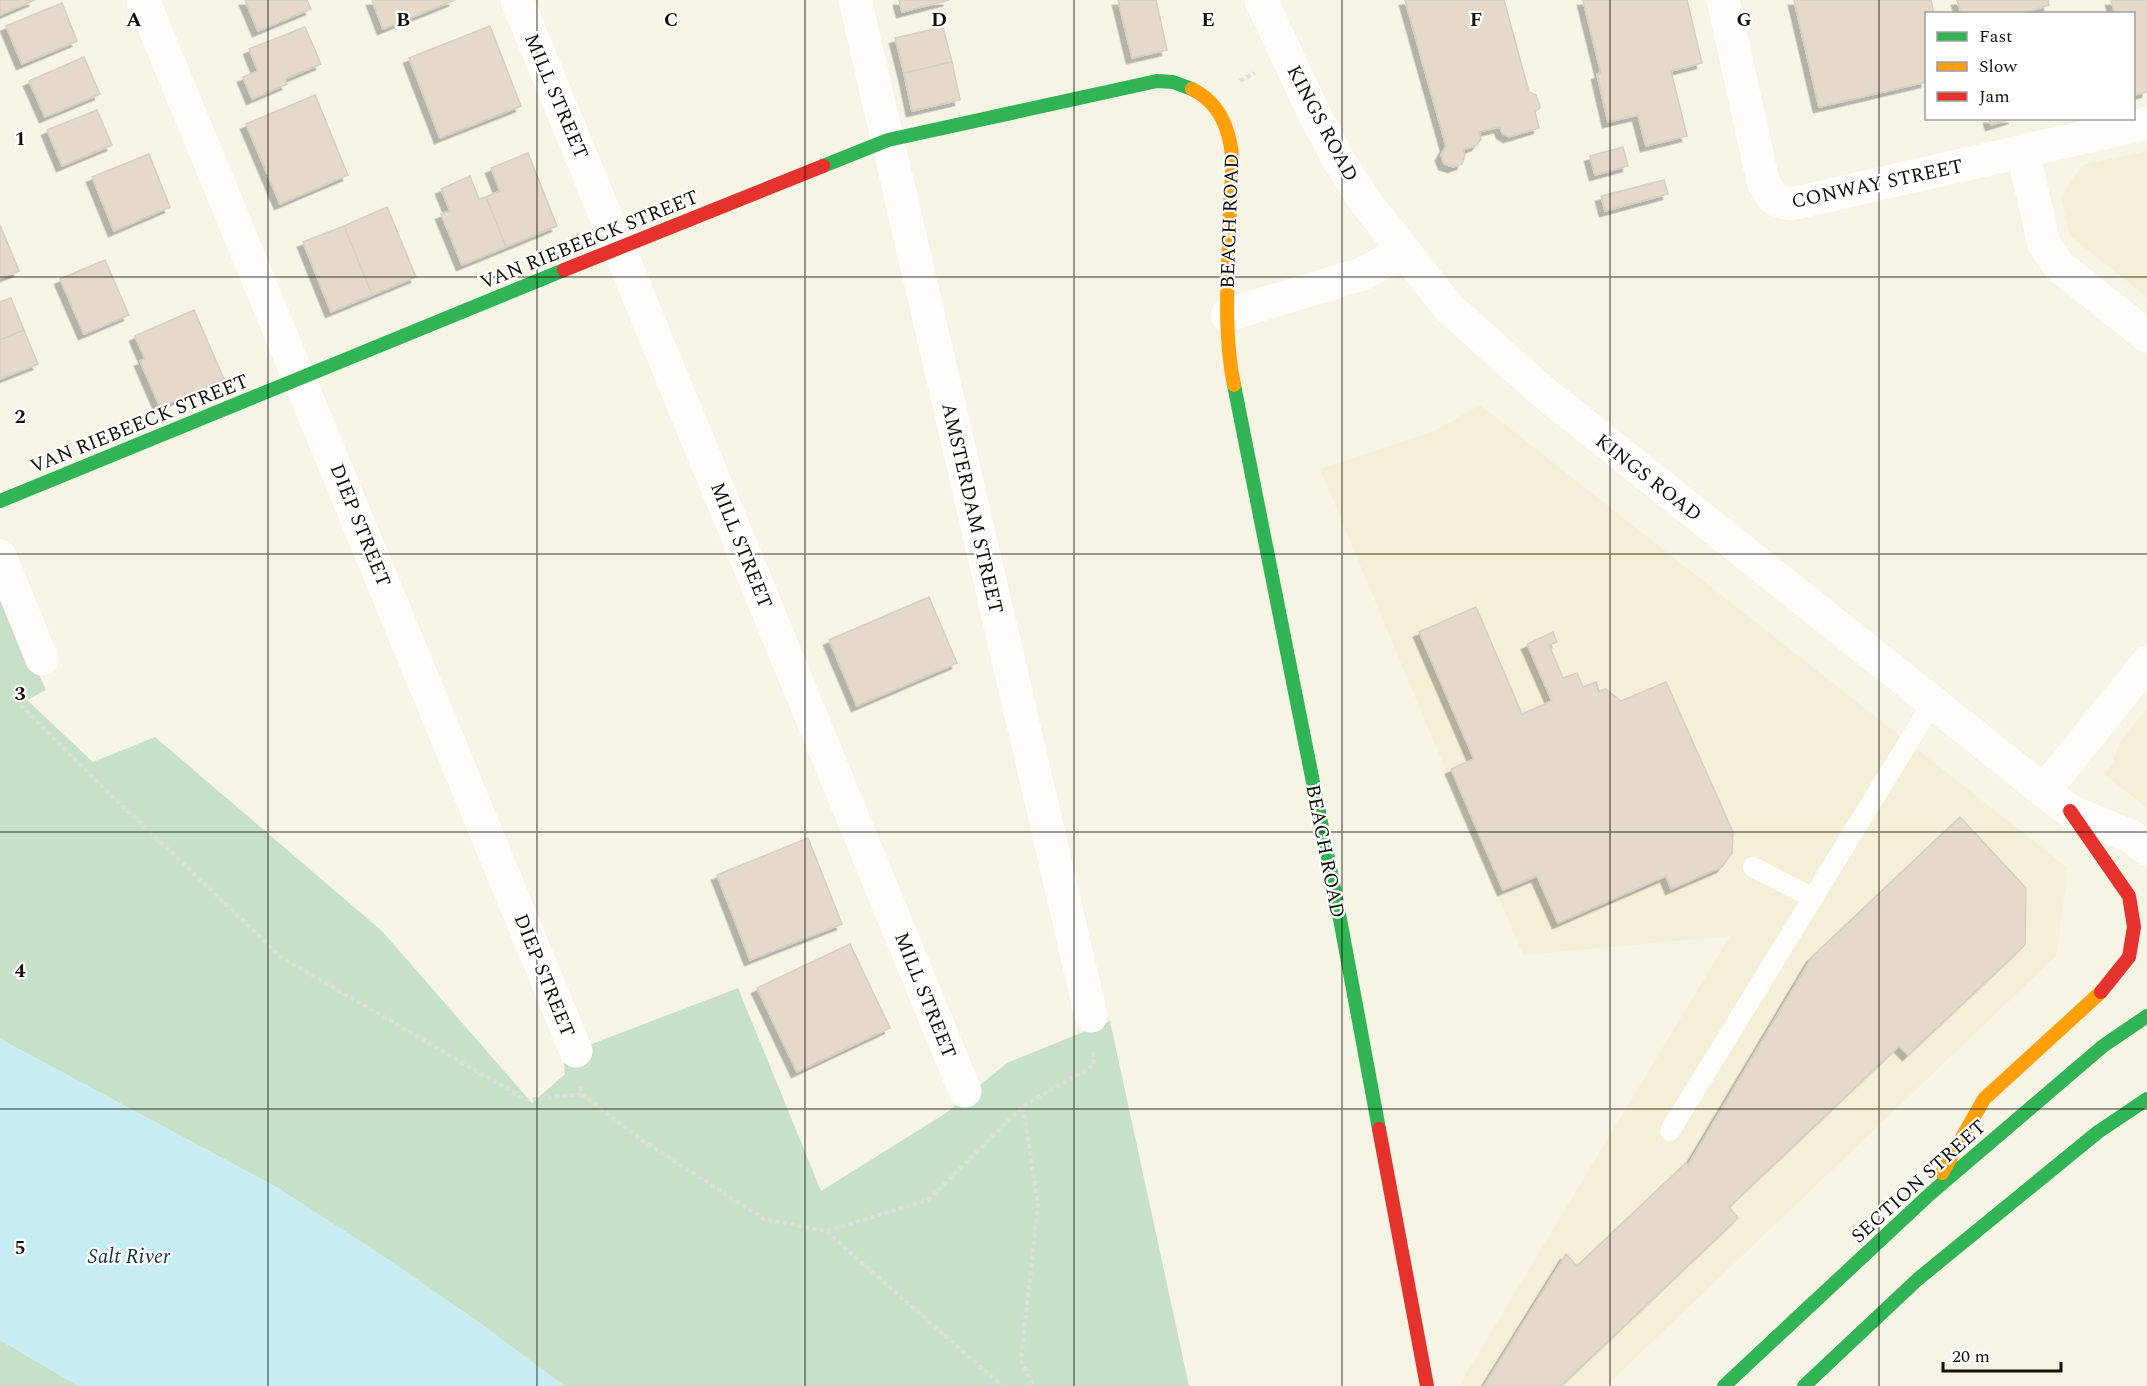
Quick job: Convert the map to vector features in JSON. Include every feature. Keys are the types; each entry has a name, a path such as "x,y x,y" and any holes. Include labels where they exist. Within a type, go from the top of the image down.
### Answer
{"street":[{"name":"DIEP STREET","path":"143,0 576,1051"},
{"name":"MILL STREET","path":"517,0 965,1091"},
{"name":"AMSTERDAM STREET","path":"855,0 1091,1016"},
{"name":"KINGS ROAD","path":"1261,0 1338,159 1364,200 1449,308 1542,391 2044,791 2070,811 2132,837 2147,849"},
{"name":"CONWAY STREET","path":"1723,0 1763,181 1770,197 1779,202 1791,204 2147,123"},
{"name":"VAN RIEBEECK STREET","path":"0,501 620,247 888,140 1157,81 1185,85 1207,99"},
{"name":"BEACH ROAD","path":"1207,99 1222,118 1231,140 1233,155 1227,315 1232,377 1335,891 1427,1386"},
{"path":"2022,152 2044,244 2054,259 2147,336"},
{"name":"BEACH ROAD","path":"1227,315 1362,274 1403,252"},
{"path":"0,556 42,659"},
{"path":"2044,791 2147,663"},
{"path":"1931,1193 1984,1099 2108,985 2129,957 2134,927 2129,896 2070,811"},
{"name":"SECTION STREET","path":"1724,1386 1931,1193 2103,1046 2147,1016"},
{"path":"1804,1386 1918,1279 2098,1132 2147,1099"}],"lane":[{"path":"1670,1131 1933,702"},
{"path":"1753,867 1813,898"}],"path":[{"path":"42,659 13,698 281,957 526,1100 582,1094 644,1140 764,1219 826,1231 928,1200 1023,1106 1094,1065 1091,1016"},
{"path":"576,1051 570,1061 579,1078 582,1094"},
{"path":"1023,1106 1038,1205 1021,1360 1033,1386"},
{"path":"826,1231 1002,1386"}],"shaded area":[{"path":"2147,151 2147,297 2070,236 2061,198 2082,165"},
{"path":"1480,405 2068,868 2056,956 1606,1386 1463,1386 1461,1382 1730,936 1523,955 1320,469 1434,431"},
{"path":"2147,708 2147,808 2104,774 2112,765 2119,744"}],"green space":[{"path":"0,589 46,690 27,700 93,762 155,737 382,931 532,1103 565,1074 563,1055 738,988 821,1191 946,1113 1007,1063 1110,1021 1189,1386 564,1386 477,1321 278,1188 0,1039"},
{"path":"0,1340 79,1386 0,1386"}],"water":[{"name":"Salt River","path":"0,1039 278,1188 477,1321 564,1386 79,1386 0,1340"}],"building":[{"path":"0,0 35,0 0,15"},
{"path":"245,0 307,0 311,9 258,31"},
{"path":"372,0 455,0 383,29"},
{"path":"899,0 949,0 902,12"},
{"path":"1118,0 1156,0 1167,50 1132,58"},
{"path":"1405,0 1504,0 1529,92 1536,95 1540,107 1535,112 1539,128 1509,137 1502,133 1500,127 1479,132 1481,139 1477,145 1463,150 1465,155 1462,164 1453,167 1444,164 1441,155 1446,146"},
{"path":"1583,0 1687,0 1702,63 1671,71 1687,136 1646,146 1638,115 1608,122 1597,74 1601,73"},
{"path":"1794,0 1931,0 1934,12 1925,12 1925,82 1819,107"},
{"path":"1957,0 2048,0 2049,5 2027,12 1960,12"},
{"path":"2111,0 2147,0 2147,92 2135,95 2135,12 2114,12"},
{"path":"62,3 77,41 22,64 6,26"},
{"path":"490,26 521,106 440,138 409,58"},
{"path":"305,27 321,64 285,79 287,84 252,99 243,77 258,71 249,49"},
{"path":"943,27 952,62 904,73 895,38"},
{"path":"84,57 100,94 45,117 29,81"},
{"path":"952,62 960,100 912,111 904,73"},
{"path":"315,95 348,175 280,204 246,124"},
{"path":"97,110 112,145 62,166 47,130"},
{"path":"1990,120 2007,120 1991,125"},
{"path":"1623,147 1628,166 1595,175 1590,156"},
{"path":"528,153 557,226 506,247 486,197 500,191 491,168"},
{"path":"149,154 170,207 114,231 92,177"},
{"path":"470,176 479,199 486,197 506,247 462,265 441,214 450,211 441,189"},
{"path":"1664,180 1668,194 1605,211 1601,196"},
{"path":"387,207 416,277 372,295 344,226"},
{"path":"0,225 19,271 0,278"},
{"path":"344,226 372,295 331,312 303,242"},
{"path":"105,260 129,315 84,334 60,279"},
{"path":"11,298 24,330 0,340 0,302"},
{"path":"194,310 224,379 160,407 140,361 145,359 135,336"},
{"path":"24,330 38,364 0,379 0,340"},
{"path":"929,597 957,663 857,706 829,640"},
{"path":"1476,607 1522,714 1552,701 1527,644 1553,632 1557,642 1549,645 1563,678 1577,673 1583,687 1596,682 1599,691 1606,689 1621,701 1666,682 1733,832 1732,853 1722,867 1671,889 1666,876 1558,923 1537,876 1503,890 1451,769 1474,759 1419,632"},
{"path":"1960,817 2026,888 2025,945 1908,1055 1899,1046 1729,1207 1738,1218 1561,1386 1484,1386 1566,1254 1577,1266 1686,1163 1688,1165 1812,957"},
{"path":"808,838 842,924 750,960 717,875"},
{"path":"850,944 890,1028 797,1072 757,988"}],"traffic: fast":[{"path":"823,166 888,140 1157,81 1173,82 1192,89"},
{"path":"0,501 564,270"},
{"path":"1234,385 1337,903 1379,1129"},
{"path":"1724,1386 1931,1193 2103,1046 2147,1016"},
{"path":"1804,1386 1918,1279 2098,1132 2147,1099"}],"traffic: slow":[{"path":"1192,89 1206,98 1216,109 1227,130 1231,146 1227,318 1234,385"},
{"path":"1942,1173 1984,1099 2101,992"}],"traffic: jam":[{"path":"564,270 823,166"},
{"path":"2070,811 2129,896 2134,927 2129,957 2101,992"},
{"path":"1379,1129 1427,1386"}]}
